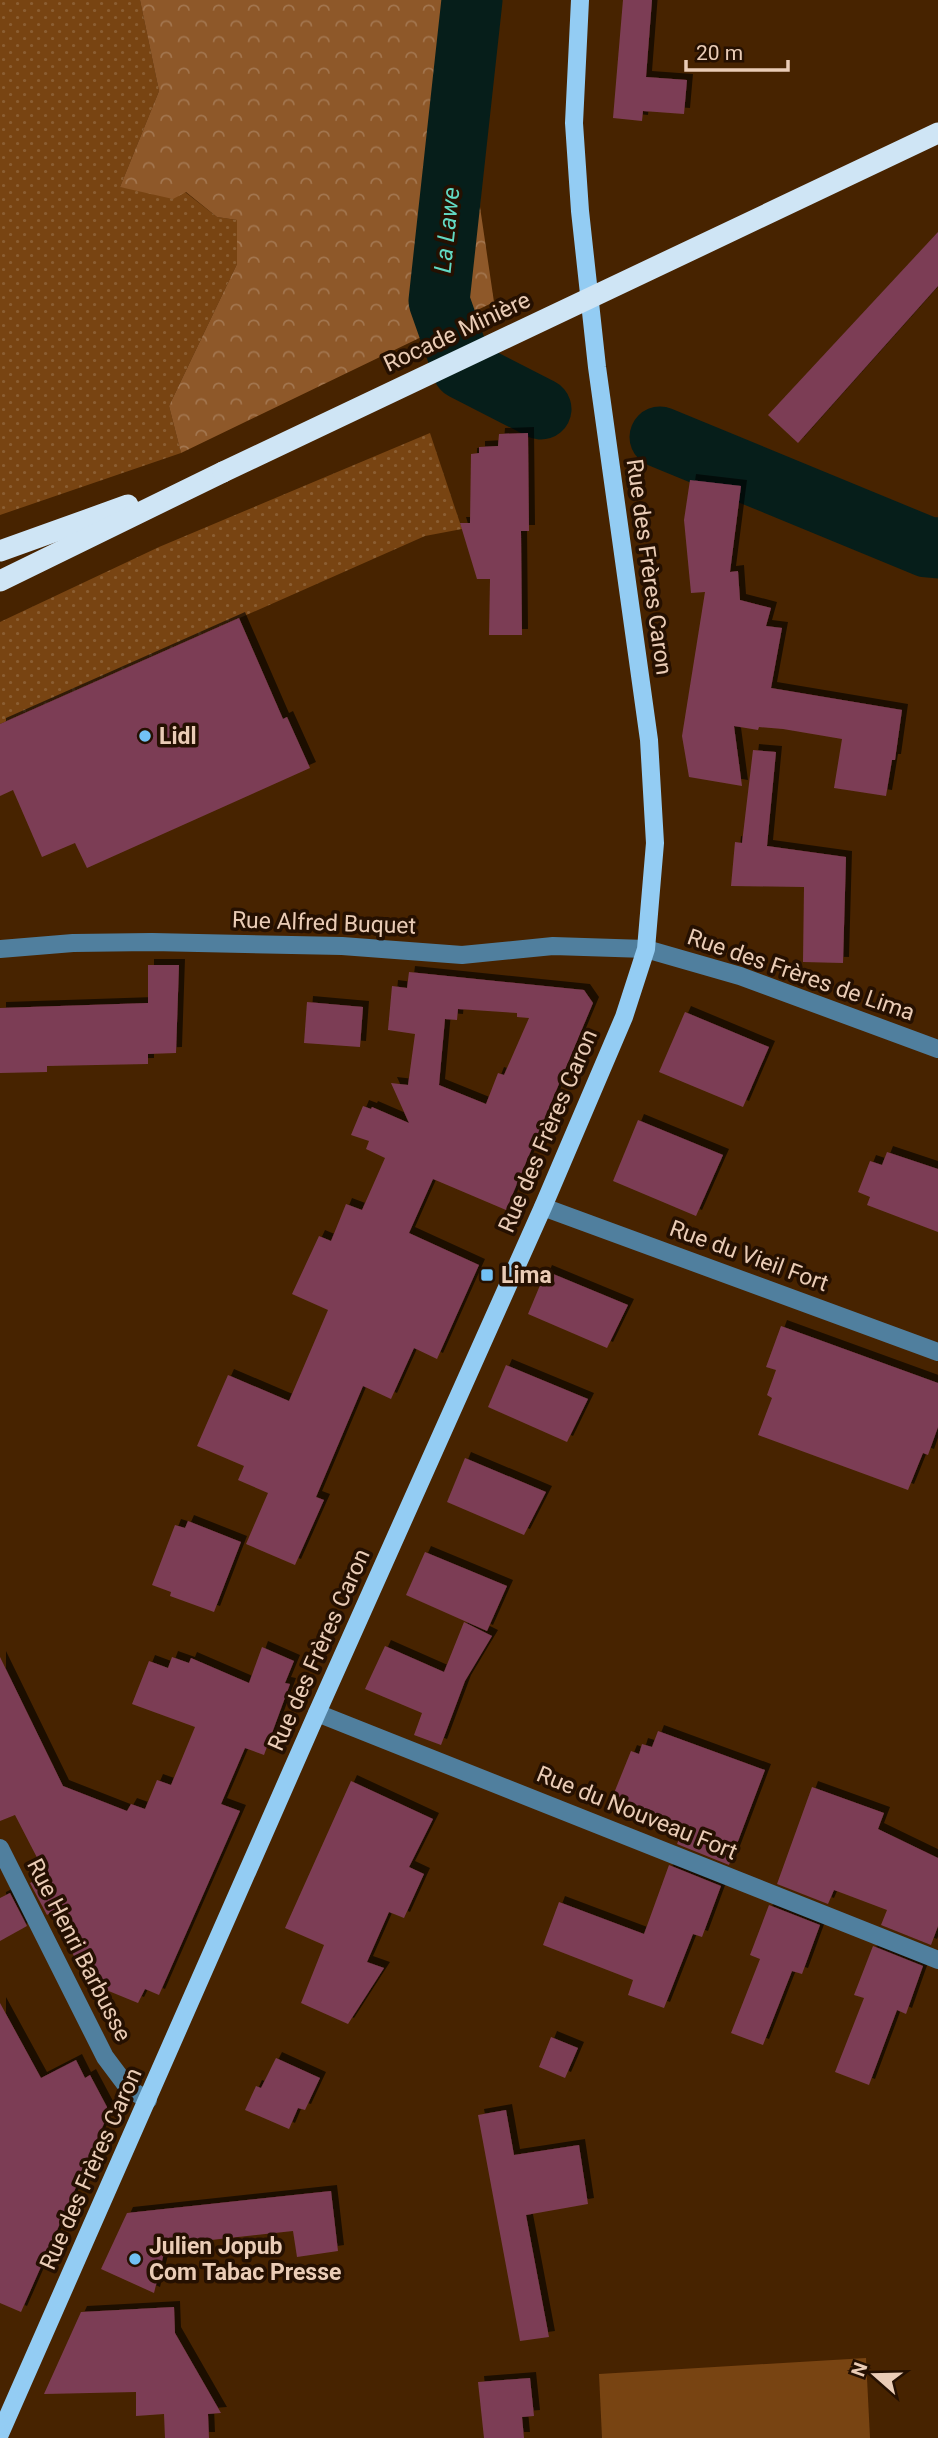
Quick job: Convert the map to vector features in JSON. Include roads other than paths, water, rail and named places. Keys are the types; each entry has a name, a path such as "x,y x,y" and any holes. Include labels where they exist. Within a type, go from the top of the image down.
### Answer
{"highway":[{"name":"Rocade Minière","path":"0,581 223,472 938,133"},
{"path":"0,551 223,472"}],"main road":[{"name":"Rue des Frères Caron","path":"0,2434 543,1207 624,1017 646,950 655,843 649,740 597,367 579,200 574,102 580,0"}],"street":[{"name":"Rue Alfred Buquet","path":"0,949 73,943 152,942 342,946 462,955 553,946 646,950"},
{"name":"Rue des Frères de Lima","path":"646,950 740,976 938,1049"},
{"name":"Rue du Vieil Fort","path":"543,1207 938,1352"},
{"name":"Rue du Nouveau Fort","path":"317,1713 938,1960"},
{"name":"Rue Henri Barbusse","path":"0,1848 104,2057 129,2090 148,2100"}],"waterway":[{"name":"La Lawe","path":"472,0 439,301 463,369 541,409"},
{"name":"La Lawe","path":"660,437 927,547 938,548"}],"place":[{"name":"Lidl","path":"145,736"},
{"name":"Lima","path":"487,1275"},
{"name":"Julien Jopub Com Tabac Presse","path":"135,2259"}]}
